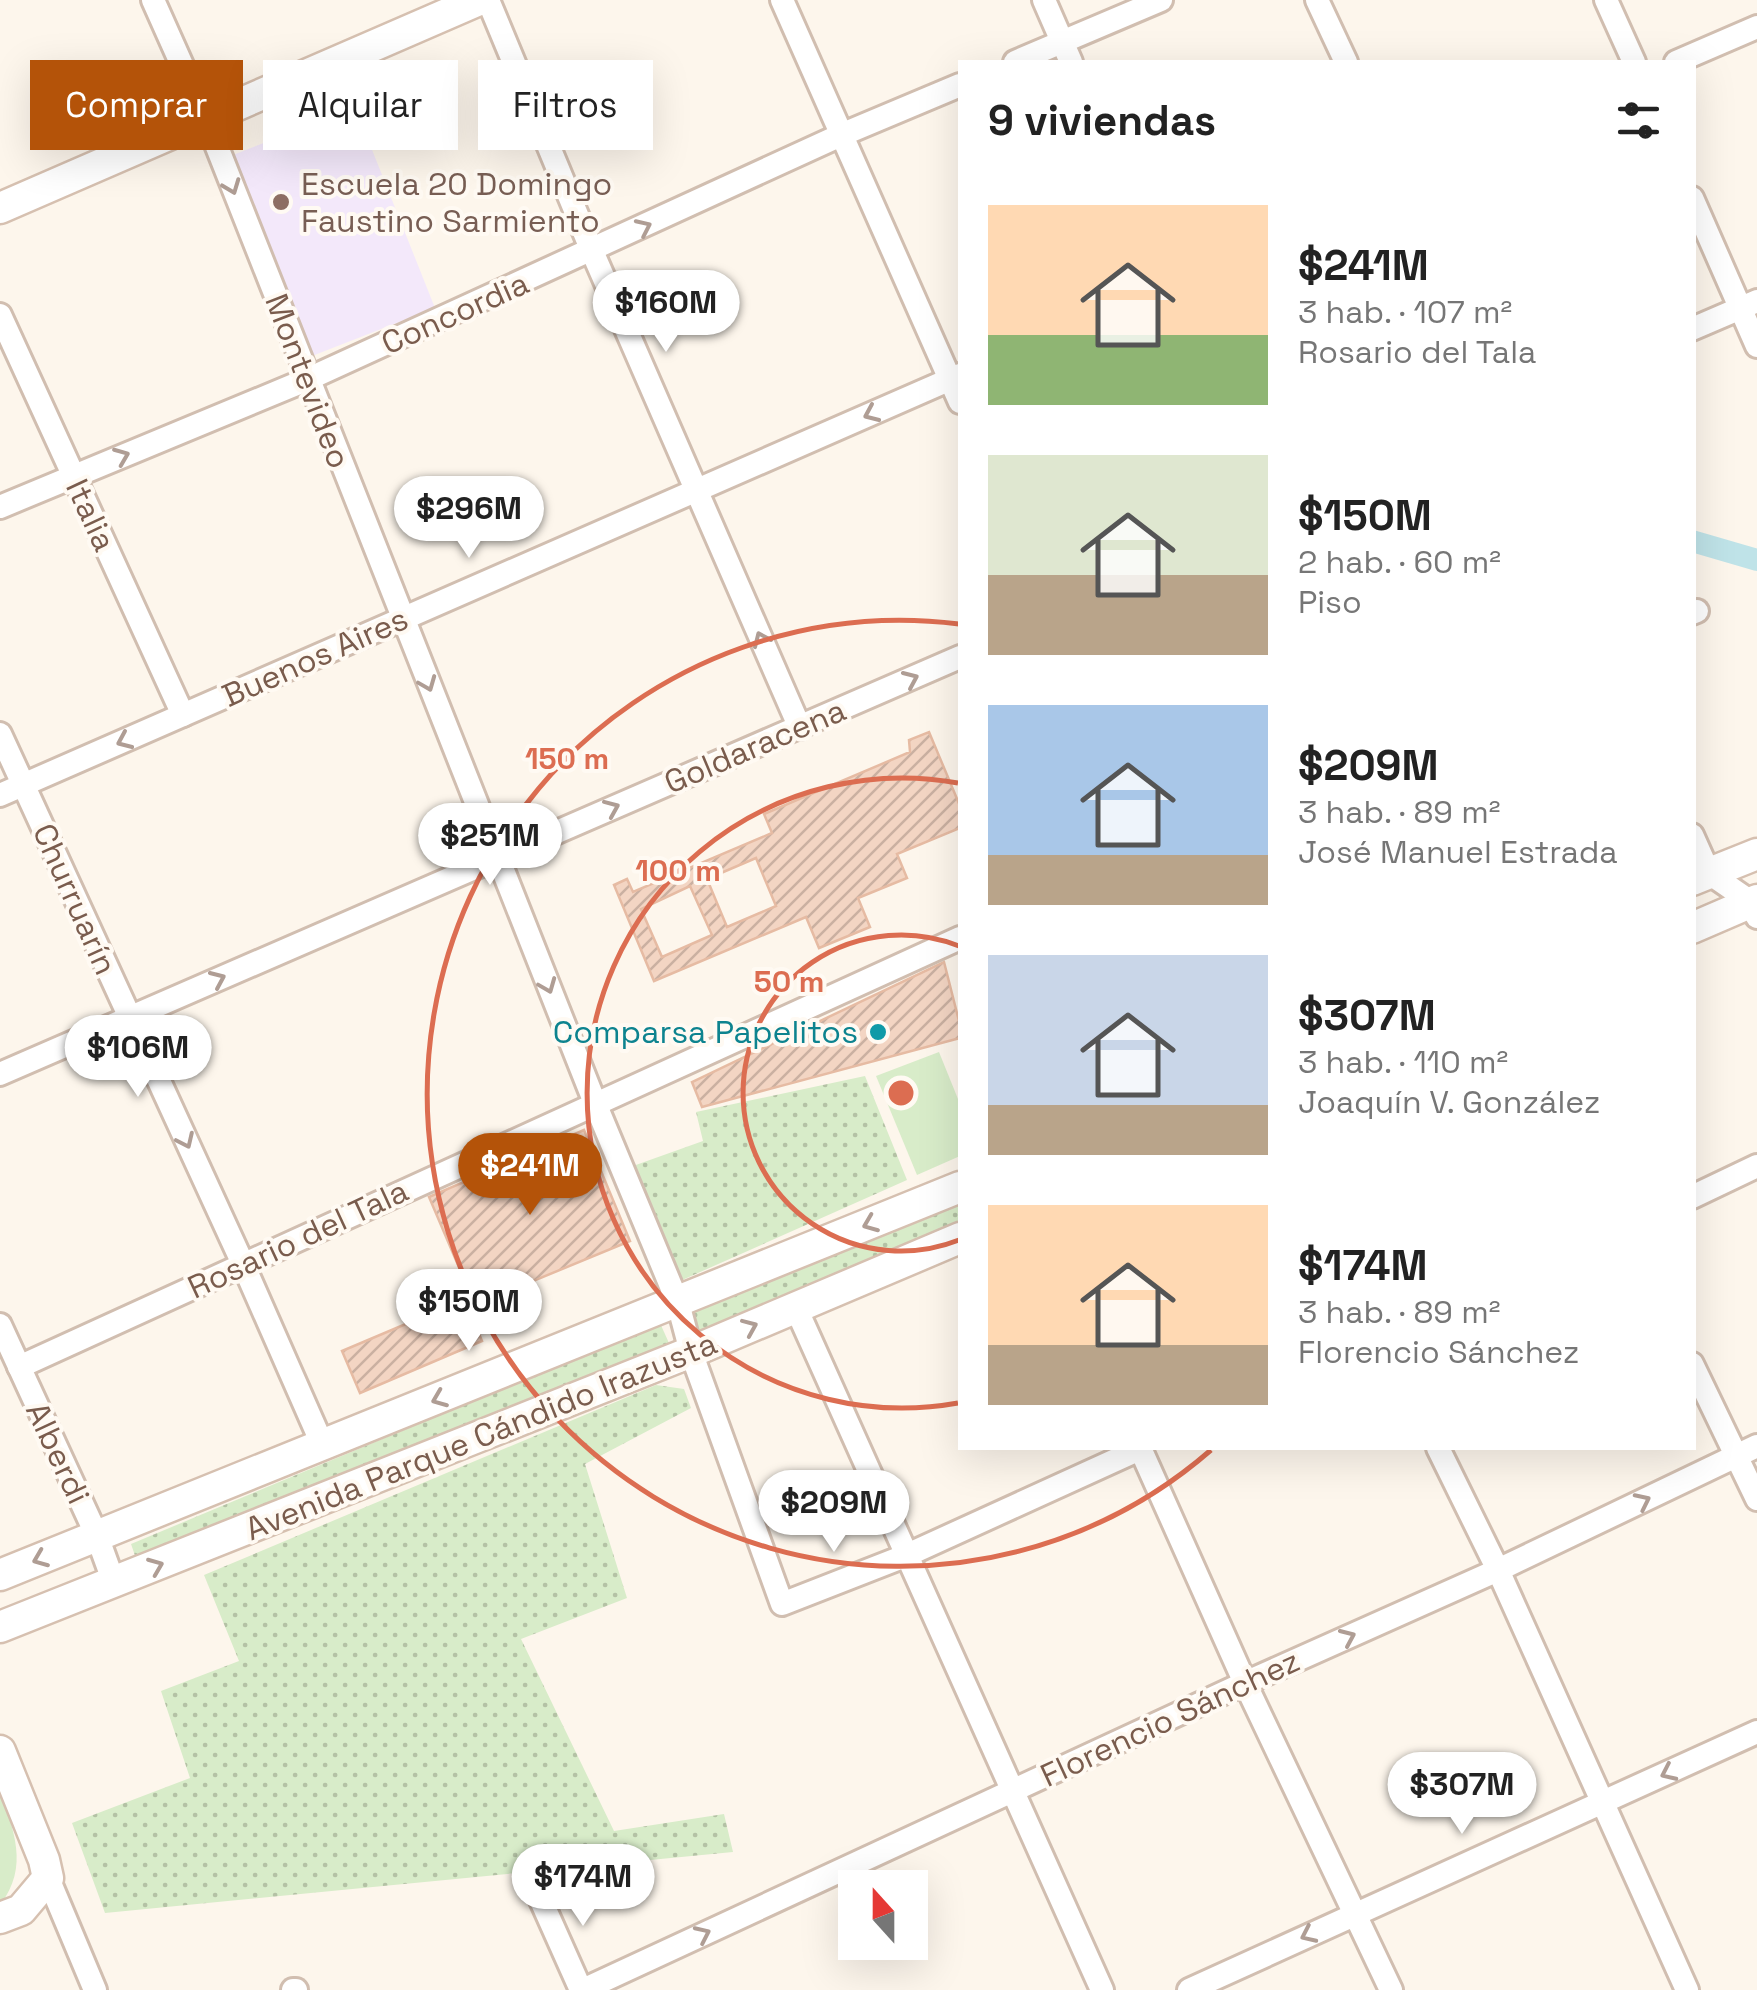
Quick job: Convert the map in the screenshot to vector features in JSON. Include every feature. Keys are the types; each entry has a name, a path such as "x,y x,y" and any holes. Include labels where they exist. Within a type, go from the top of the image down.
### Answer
{"main road":[{"path":"243,102 478,0"},
{"path":"0,208 133,150"},
{"path":"1700,877 1757,854"},
{"path":"1696,927 1755,906"},
{"name":"Avenida Parque Cándido Irazusta","path":"0,1576 958,1187"},
{"name":"Avenida Parque Cándido Irazusta","path":"0,1628 691,1352 958,1239"},
{"path":"0,1751 48,1878 20,1910 0,1918"}],"street":[{"name":"Montevideo","path":"154,0 180,60"},
{"path":"488,0 592,251 800,728"},
{"path":"782,0 955,377"},
{"path":"1044,0 1067,53"},
{"path":"1027,60 1067,53 1161,0"},
{"path":"1317,0 1345,60"},
{"path":"1606,0 1633,60"},
{"path":"1681,60 1757,27"},
{"name":"Concordia","path":"0,508 306,380 841,134 958,86"},
{"name":"Montevideo","path":"218,150 594,1103 678,1303 691,1352 782,1604 905,1556"},
{"path":"1696,206 1749,305 1757,346"},
{"path":"1696,327 1749,305"},
{"name":"Italia","path":"0,315 183,715"},
{"name":"Buenos Aires","path":"0,795 955,377"},
{"name":"Goldaracena","path":"0,1074 958,658"},
{"name":"Churruarín","path":"0,734 323,1446"},
{"path":"1700,877 1755,906"},
{"name":"Rosario del Tala","path":"19,1367 958,939"},
{"path":"1696,1195 1757,1166"},
{"path":"796,1308 1102,1990"},
{"name":"Alberdi","path":"0,1325 114,1583"},
{"path":"1696,1370 1747,1451 1757,1500"},
{"path":"905,1556 1137,1450"},
{"path":"1142,1450 1245,1683 1391,1990"},
{"path":"1439,1450 1498,1570 1687,1990"},
{"name":"Florencio Sánchez","path":"582,1990 1498,1570 1747,1451"},
{"path":"1189,1990 1757,1732"},
{"path":"48,1878 95,1990"},
{"path":"536,1889 582,1990"}],"shaded area":[{"path":"263,143 263,150 372,150 435,308 312,356 233,155"}],"green space":[{"path":"939,1052 958,1099 958,1157 917,1175 876,1076"},
{"path":"865,1076 907,1180 680,1281 633,1166 703,1141 696,1112"},
{"path":"958,1197 958,1231 702,1339 691,1311"},
{"path":"660,1323 673,1352 142,1576 131,1544"},
{"path":"656,1385 684,1389 691,1408 585,1464 627,1598 521,1639 614,1831 724,1814 733,1852 105,1913 72,1823 190,1778 161,1691 239,1661 204,1575"},
{"path":"0,1790 14,1834 17,1862 9,1891 0,1905"}],"building":[{"path":"929,732 958,801 958,829 897,854 907,878 858,898 870,927 819,948 806,917 654,981 614,885 627,879 633,892 772,833 764,814 910,752 909,740","holes":["756,858 776,906 727,927 707,879","690,886 712,935 662,957 641,909"]},
{"name":"Comparsa Papelitos","path":"944,962 958,1017 958,1039 702,1107 692,1082"},
{"path":"584,1130 630,1241 475,1305 429,1197"},
{"path":"465,1299 482,1341 360,1393 342,1351"}],"waterway":[{"path":"1696,542 1757,560"}],"place":[{"name":"Escuela 20 Domingo Faustino Sarmiento","path":"281,202"},
{"name":"Comparsa Papelitos","path":"878,1032"}]}
